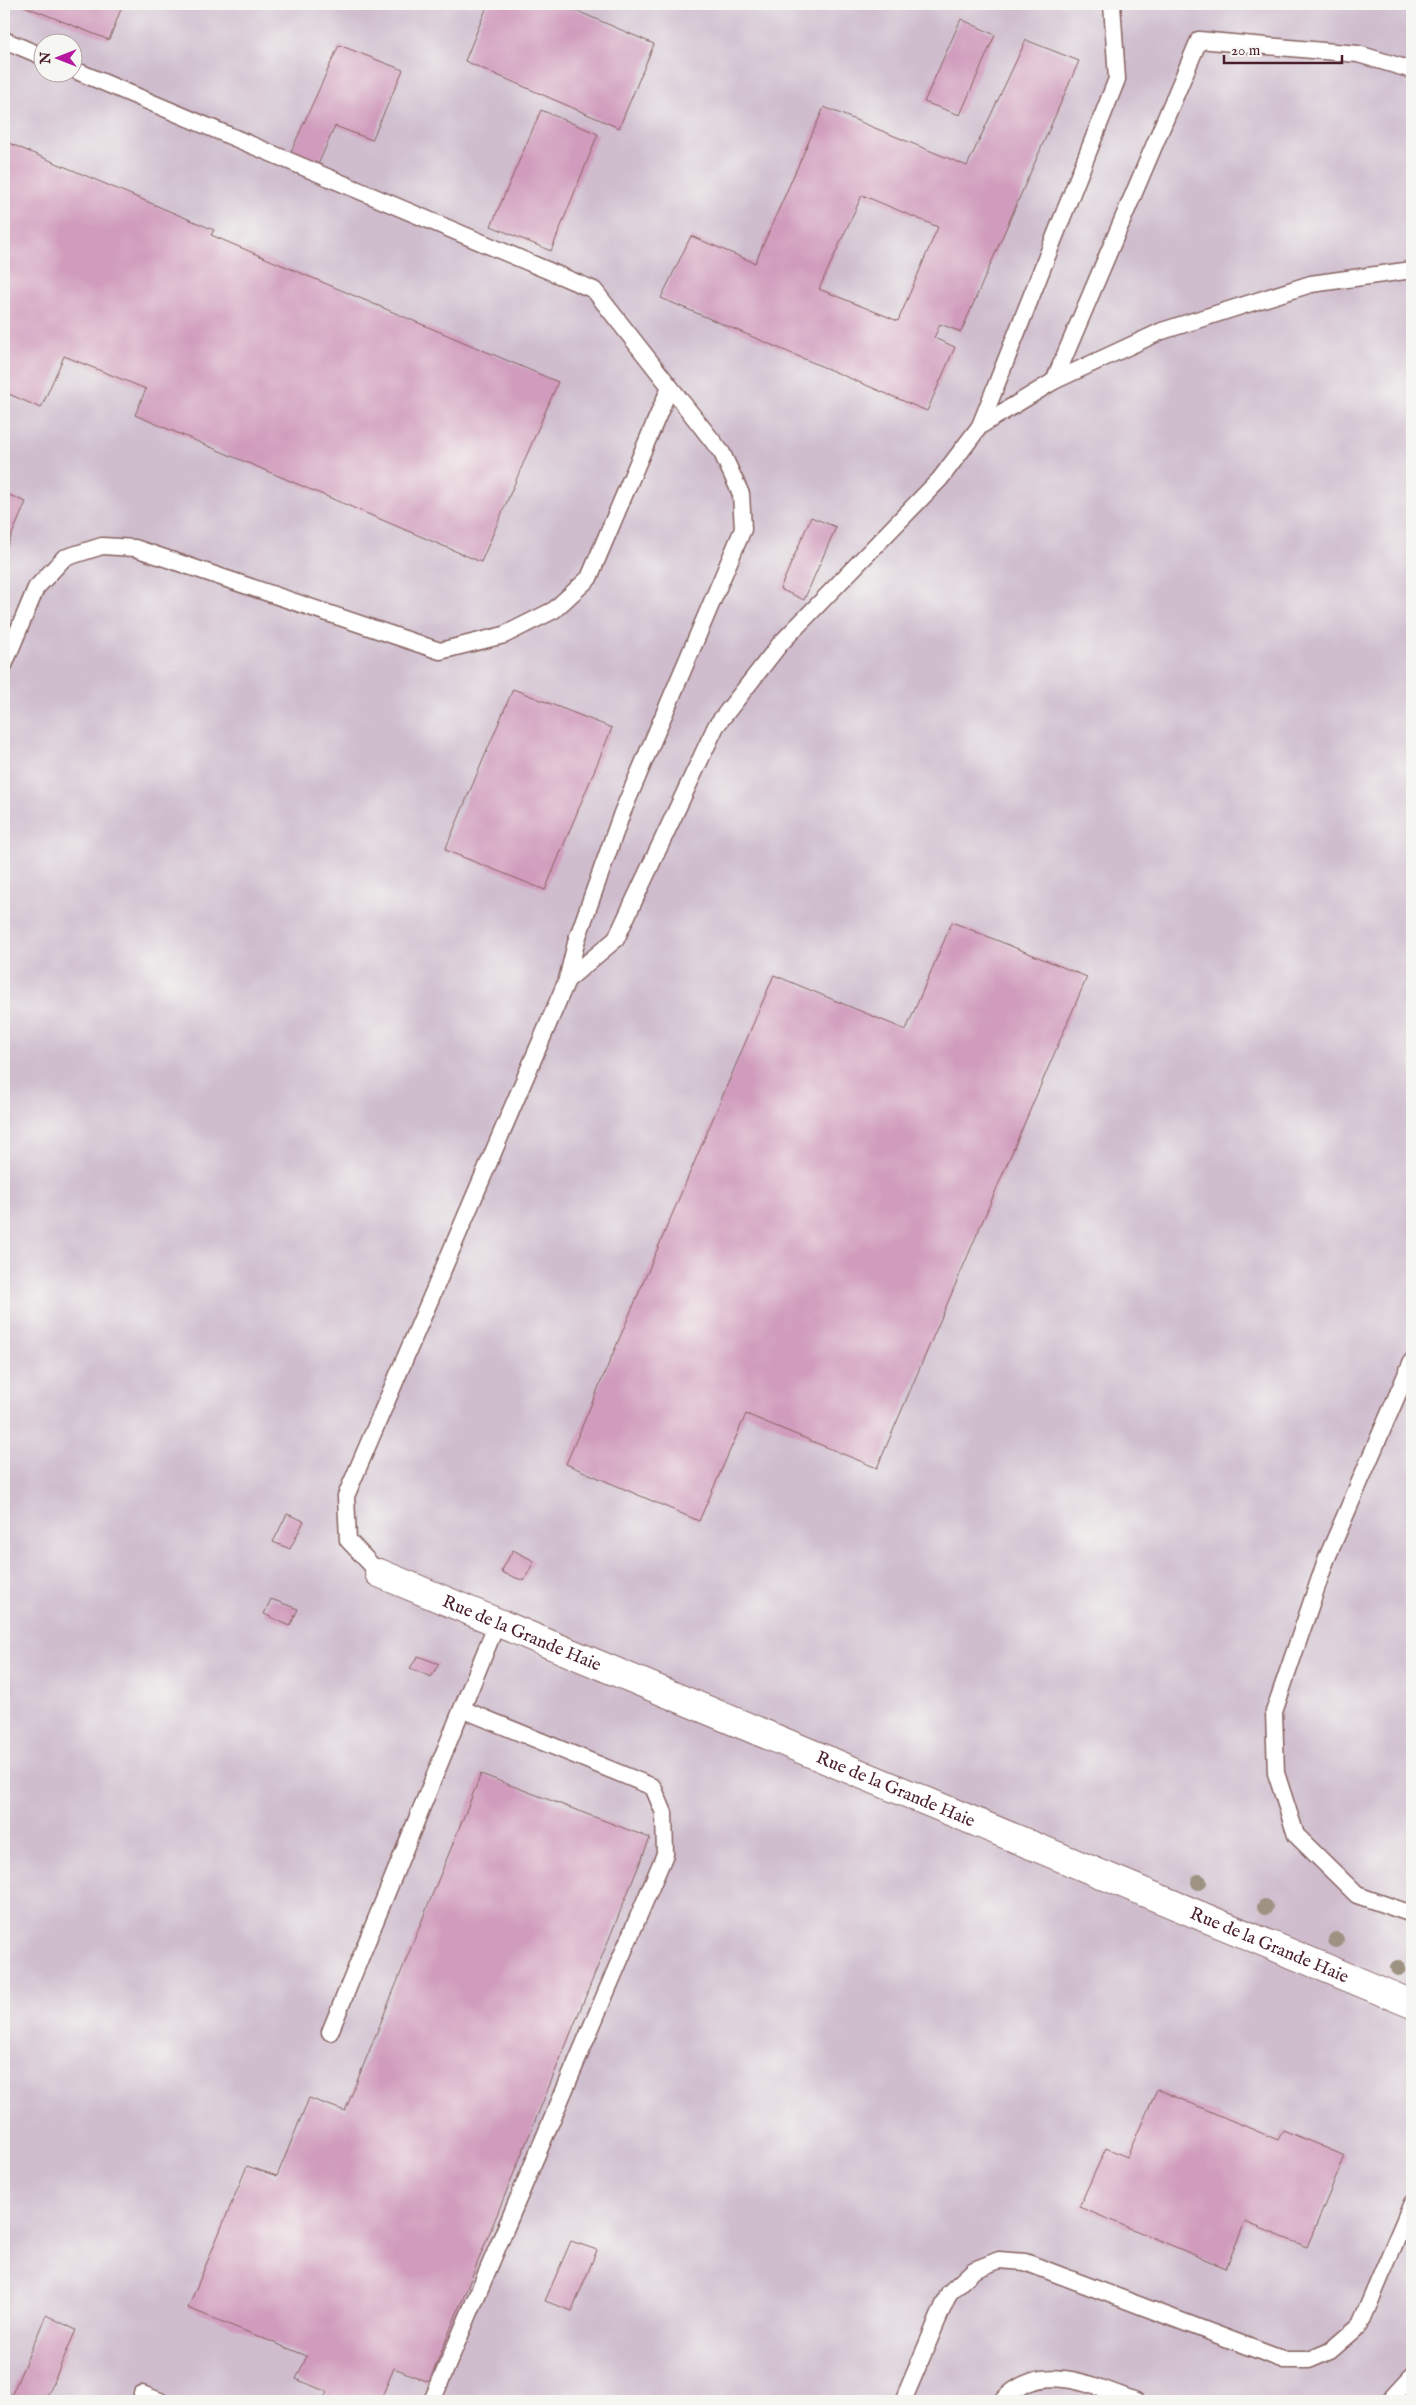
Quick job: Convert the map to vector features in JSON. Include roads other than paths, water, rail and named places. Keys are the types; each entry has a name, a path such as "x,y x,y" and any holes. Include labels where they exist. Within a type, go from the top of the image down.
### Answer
{"street":[{"name":"Rue de la Grande Haie","path":"379,1573 1412,2004"}],"lane":[{"path":"567,980 616,939 716,726 780,644 940,480 980,426 1117,79 1112,4"},
{"path":"4,40 32,52"},
{"path":"1054,381 1198,40 1358,54 1412,70"},
{"path":"82,73 594,290 722,453 741,494 743,529 622,813 577,940 567,980 346,1496 348,1540 379,1573"},
{"path":"980,426 1054,381 1162,331 1311,284 1412,270"},
{"path":"4,664 36,588 64,558 102,546 135,548 440,651 504,635 554,610 589,578 670,387"},
{"path":"1412,1361 1326,1560 1274,1712 1276,1773 1296,1834 1357,1895 1412,1914"},
{"path":"330,2032 498,1623"},
{"path":"432,2401 665,1854 664,1813 653,1787 462,1709"},
{"path":"903,2401 949,2293 974,2270 999,2260 1025,2262 1284,2360 1309,2360 1330,2351 1360,2326 1412,2203"},
{"path":"1388,2401 1412,2376"},
{"path":"1002,2401 1011,2391 1039,2379 1073,2379 1136,2401"},
{"path":"142,2394 160,2401"}]}
